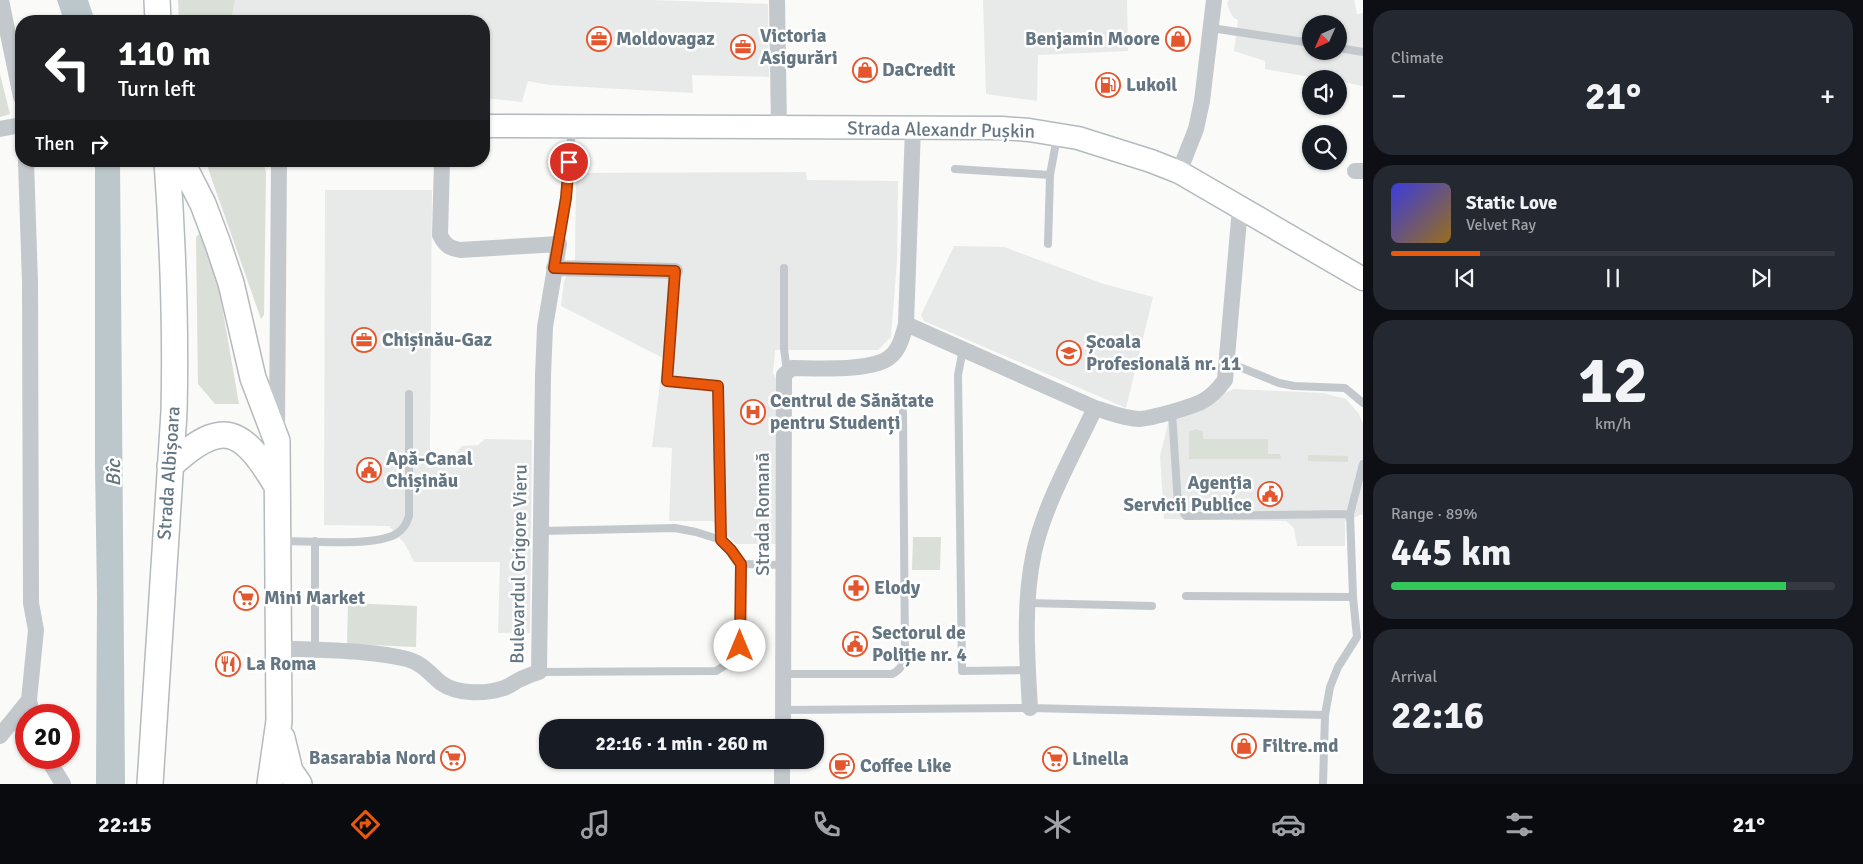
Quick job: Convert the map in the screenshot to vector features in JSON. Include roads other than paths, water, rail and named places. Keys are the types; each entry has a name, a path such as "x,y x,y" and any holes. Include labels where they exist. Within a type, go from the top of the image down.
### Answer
{"main road":[{"path":"156,0 157,15"},
{"name":"Strada Alexandr Pușkin","path":"490,126 1002,128 1058,134 1100,143 1179,172 1363,279"},
{"name":"Strada Albișoara","path":"150,784 175,359 173,250 167,167"},
{"path":"184,167 203,204 218,244 231,284 253,378 277,441 279,721 270,784"},
{"path":"170,466 197,443 209,437 222,434 238,439 251,450 277,486"},
{"path":"279,721 288,765 300,784"}],"street":[{"path":"777,0 779,128"},
{"path":"1179,172 1196,129 1202,101 1214,0"},
{"path":"1,7 15,70"},
{"path":"0,129 15,126"},
{"path":"788,370 792,368 867,366 885,361 897,350 906,324 913,128"},
{"path":"26,167 30,283 31,603 36,630 30,704"},
{"path":"277,441 279,167"},
{"path":"442,167 440,235 444,244 450,248 460,250 559,244"},
{"path":"906,324 964,348 1095,408 1121,416 1139,419 1157,417 1203,402 1225,380 1240,208"},
{"name":"Bulevardul Grigore Vieru","path":"277,648 382,654 408,659 428,670 442,684 460,690 476,692 492,691 507,687 521,678 539,672 545,327 559,244"},
{"path":"554,268 675,271"},
{"name":"Strada Romană","path":"783,719 784,375 788,370"},
{"path":"1030,708 1028,603 1035,550 1049,506 1095,408"},
{"path":"0,736 15,722"},
{"path":"54,769 63,784"},
{"path":"782,769 782,784"}],"lane":[{"path":"1211,28 1302,42"},
{"path":"1348,50 1363,52"},
{"path":"559,244 566,198 572,126"},
{"path":"1048,244 1050,175 1058,134"},
{"path":"955,169 1050,175"},
{"path":"784,268 784,349 788,370"},
{"path":"675,271 667,381 718,386 721,540"},
{"path":"964,348 958,375 962,671 1028,670"},
{"path":"1227,362 1280,383 1294,386 1345,388 1363,403"},
{"path":"277,541 380,540 398,533 405,527 409,516 409,394"},
{"path":"783,674 892,674 898,671 902,665 905,656 902,412"},
{"path":"1172,412 1178,505 1186,516 1350,514"},
{"path":"1323,784 1324,715 1330,687 1338,666 1357,637 1353,597 1350,514 1363,464"},
{"path":"539,672 716,671 732,661 740,646 741,564 721,540 675,528 540,531"},
{"path":"315,650 316,541"},
{"path":"741,564 782,565"},
{"path":"1186,596 1353,597"},
{"path":"1028,603 1152,606"},
{"path":"783,710 1030,708 1324,715"}],"water":[{"path":"57,0 88,0 93,15 62,15"},
{"name":"Bîc","path":"95,167 120,167 125,784 96,784 97,597"}],"place":[{"name":"Moldovagaz","path":"599,39"},
{"name":"Benjamin Moore","path":"1178,39"},
{"name":"Victoria Asigurări","path":"743,47"},
{"name":"DaCredit","path":"865,70"},
{"name":"Lukoil","path":"1108,85"},
{"name":"Chișinău-Gaz","path":"364,340"},
{"name":"Școala Profesională nr. 11","path":"1069,353"},
{"name":"Centrul de Sănătate pentru Studenți","path":"753,412"},
{"name":"Apă-Canal Chișinău","path":"369,470"},
{"name":"Agenția Servicii Publice","path":"1270,494"},
{"name":"Elody","path":"856,588"},
{"name":"Mini Market","path":"246,598"},
{"name":"Sectorul de Poliție nr. 4","path":"855,644"},
{"name":"La Roma","path":"228,664"},
{"name":"Filtre.md","path":"1244,746"},
{"name":"Basarabia Nord","path":"453,758"},
{"name":"Linella","path":"1055,759"},
{"name":"Coffee Like","path":"842,766"}]}
